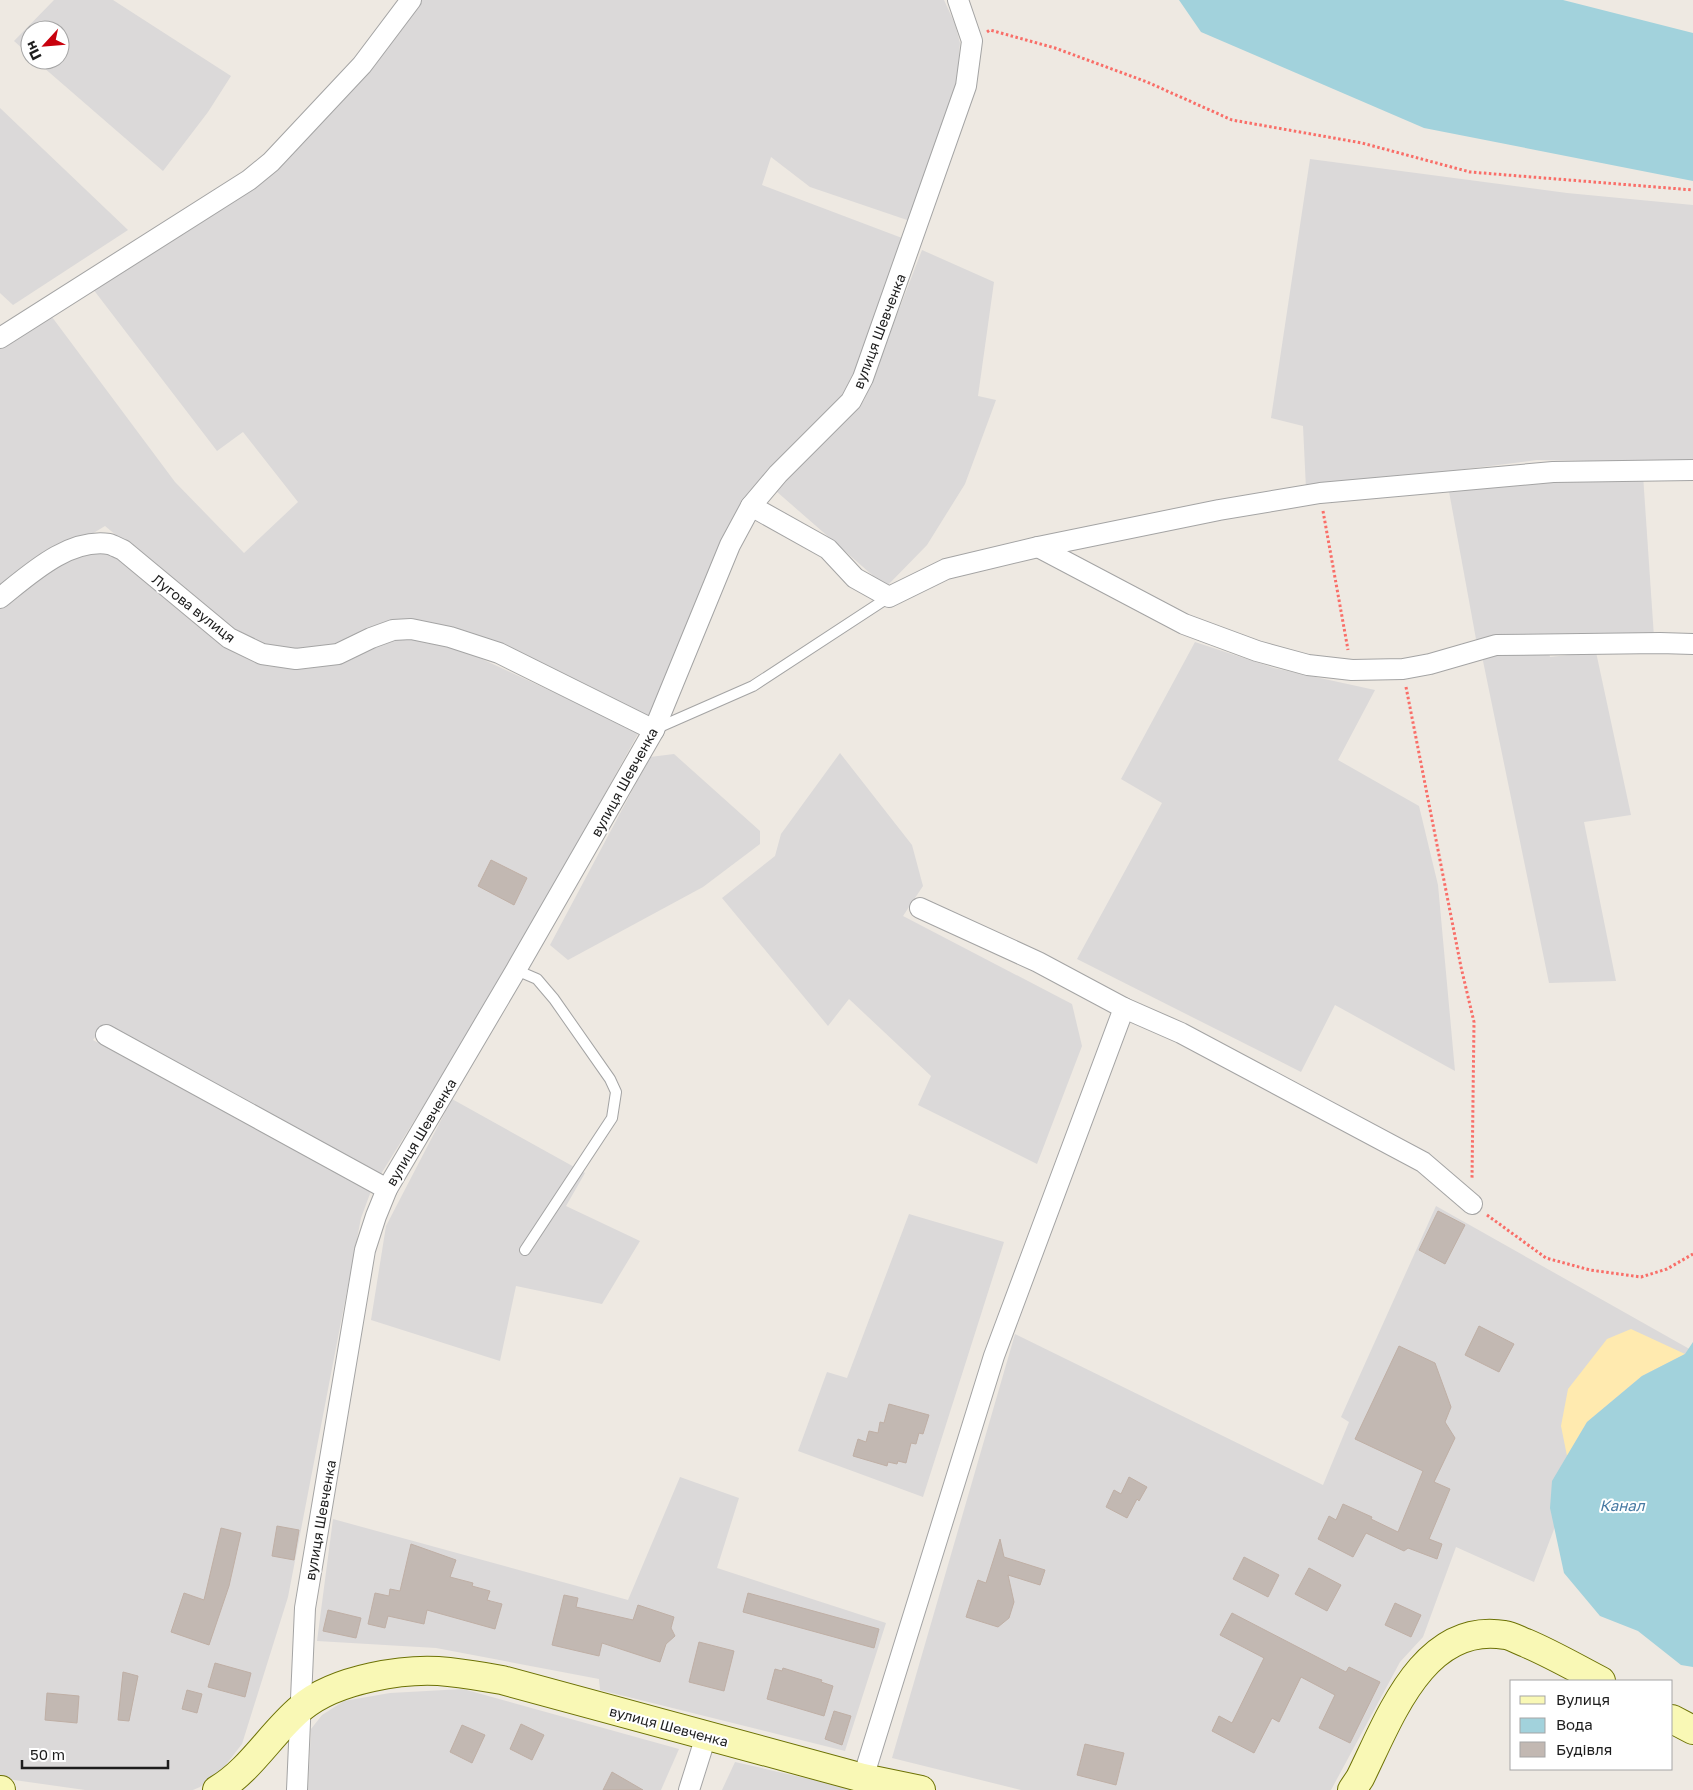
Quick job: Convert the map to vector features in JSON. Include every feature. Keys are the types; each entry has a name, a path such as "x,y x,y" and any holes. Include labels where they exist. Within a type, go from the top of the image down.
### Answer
{"street":[{"path":"0,338 249,180 271,162 362,65 411,0"},
{"path":"958,0 972,41"},
{"name":"вулиця Шевченка","path":"301,1708 305,1608 365,1250 376,1216 387,1189 654,730 730,545 751,506 778,474 851,401 863,378 966,86 972,41"},
{"path":"751,506 828,549 855,578 889,597 946,569 1038,547 1220,510 1320,493 1553,472 1693,470"},
{"name":"Лугова вулиця","path":"0,598 43,564 71,550 92,544 110,544 123,550 229,638 262,654 296,659 338,654 371,638 394,630 411,630 450,636 499,653 654,730"},
{"path":"1038,547 1184,624 1265,653 1308,665 1352,670 1403,669 1430,664 1496,645 1693,644"},
{"path":"920,908 1038,962 1124,1008 1181,1033 1423,1162 1472,1204"},
{"path":"863,1778 994,1356 1124,1008"},
{"path":"106,1035 387,1189"},
{"path":"1352,1790 1405,1690 1421,1668 1455,1641 1475,1634 1507,1635 1542,1650 1599,1680"},
{"name":"вулиця Шевченка","path":"301,1708 324,1694 351,1683 377,1676 411,1672 448,1672 502,1680 863,1778 921,1790"},
{"path":"217,1790 228,1783 251,1761 301,1708"},
{"path":"297,1790 301,1708"},
{"path":"1673,1720 1693,1730"},
{"path":"689,1790 706,1736"}],"lane":[{"path":"654,730 753,686 889,597"},
{"path":"516,970 537,979 554,999 610,1079 616,1092 612,1118 525,1250"}],"path":[{"path":"972,41 990,30 1055,48 1147,82 1232,120 1362,143 1470,172 1693,190"},
{"path":"1320,493 1352,670"},
{"path":"1403,669 1460,967 1474,1022 1472,1204 1546,1258 1590,1270 1641,1277 1667,1269 1693,1254"}],"shaded area":[{"path":"54,0 113,0 231,76 208,112 163,171 47,70 70,70 70,20 34,20"},
{"path":"422,0 944,0 955,24 960,43 956,94 910,221 810,187 771,157 762,185 902,238 866,350 843,399 800,437 762,480 654,716 645,720 402,620 327,648 298,652 264,648 220,621 105,526 0,590 0,349 52,317 175,482 244,553 298,502 243,432 217,451 93,289 187,228 375,60"},
{"path":"20,35 20,46 14,41"},
{"path":"0,108 128,230 13,305 0,293"},
{"path":"1310,159 1567,193 1693,205 1693,463 1537,460 1306,489 1303,426 1271,418"},
{"path":"922,250 994,282 978,396 996,400 965,484 927,545 886,587 776,491 864,400"},
{"path":"1643,475 1654,637 1476,639 1448,486"},
{"path":"98,551 113,555 127,565 235,653 267,666 306,669 346,661 382,643 407,637 454,646 639,732 506,973 381,1174 104,1025 93,1040 371,1191 361,1218 288,1597 242,1744 224,1767 200,1787 193,1790 85,1790 0,1778 0,607 43,570 72,556"},
{"path":"1195,642 1274,668 1375,690 1338,760 1419,806 1438,885 1455,1071 1335,1005 1301,1072 1077,959 1162,803 1121,779"},
{"path":"1548,649 1550,657 1596,652 1631,815 1584,822 1616,981 1549,983 1482,656"},
{"path":"840,753 912,845 923,886 903,916 1072,1004 1082,1046 1037,1164 918,1105 931,1076 849,999 828,1026 722,898 775,856 781,834"},
{"path":"674,754 760,831 760,844 703,887 568,960 550,945 650,757"},
{"path":"452,1099 585,1173 566,1206 640,1241 602,1304 516,1286 500,1361 371,1320 386,1226"},
{"path":"1436,1206 1693,1351 1556,1524 1534,1582 1456,1547 1423,1637 1400,1662 1331,1790 1021,1790 892,1758 1015,1334 1323,1485 1349,1422 1341,1417"},
{"path":"909,1214 1004,1242 923,1497 798,1451 827,1372 847,1378"},
{"path":"680,1477 739,1498 717,1568 886,1623 845,1751 600,1690 599,1679 436,1648 317,1641 333,1519 628,1600"},
{"path":"463,1689 679,1749 661,1790 308,1790 311,1729 322,1715 344,1701 390,1693"},
{"path":"735,1762 858,1790 722,1790"}],"sand":[{"path":"1631,1329 1685,1354 1642,1376 1587,1422 1567,1456 1561,1426 1568,1389 1607,1339"}],"water":[{"path":"1179,0 1563,0 1693,33 1693,181 1424,128 1201,32"},
{"name":"Канал","path":"1693,1342 1693,1667 1681,1665 1638,1631 1600,1616 1564,1573 1550,1508 1552,1481 1587,1422 1642,1376 1685,1354"}],"building":[{"path":"491,860 527,878 514,905 478,886"},
{"path":"1438,1211 1465,1225 1445,1264 1419,1250"},
{"path":"1479,1326 1514,1344 1499,1372 1465,1355"},
{"path":"1399,1346 1435,1363 1451,1407 1445,1422 1455,1438 1434,1482 1450,1489 1429,1539 1442,1544 1437,1559 1408,1548 1404,1551 1366,1533 1353,1557 1318,1539 1329,1516 1336,1520 1343,1504 1372,1517 1371,1519 1398,1532 1423,1471 1355,1439"},
{"path":"889,1404 929,1415 923,1434 919,1433 916,1444 911,1443 906,1463 898,1461 897,1464 888,1462 887,1466 853,1456 858,1439 866,1442 869,1431 878,1433 880,1422 884,1423"},
{"path":"1129,1477 1147,1487 1139,1501 1137,1499 1127,1518 1106,1507 1114,1490 1121,1494"},
{"path":"277,1526 299,1530 294,1560 272,1556"},
{"path":"221,1528 241,1533 229,1586 209,1645 171,1632 184,1593 204,1600"},
{"path":"1000,1539 1004,1557 1045,1570 1040,1585 1008,1575 1014,1602 1009,1618 998,1627 966,1617 978,1580 986,1583"},
{"path":"411,1544 456,1560 450,1577 473,1583 472,1586 490,1591 487,1600 502,1604 495,1629 427,1610 424,1624 388,1616 385,1628 368,1624 375,1593 389,1596 390,1589 400,1591"},
{"path":"1244,1557 1279,1575 1268,1597 1233,1579"},
{"path":"1309,1568 1341,1585 1327,1611 1295,1594"},
{"path":"748,1593 879,1629 874,1648 743,1612"},
{"path":"564,1595 578,1598 576,1607 633,1620 638,1605 674,1617 671,1628 675,1636 666,1644 660,1662 602,1643 599,1656 552,1645"},
{"path":"1395,1603 1421,1615 1411,1637 1385,1625"},
{"path":"328,1610 361,1618 356,1638 323,1631"},
{"path":"1232,1613 1346,1672 1349,1667 1380,1682 1350,1743 1319,1728 1335,1695 1301,1677 1279,1722 1272,1718 1254,1753 1212,1731 1219,1716 1232,1723 1264,1658 1220,1635"},
{"path":"699,1642 734,1651 724,1691 689,1682"},
{"path":"215,1663 251,1673 245,1697 208,1687"},
{"path":"783,1668 822,1680 821,1682 833,1686 824,1716 767,1699 775,1669 782,1671"},
{"path":"123,1672 138,1676 129,1721 118,1720"},
{"path":"187,1690 202,1694 197,1713 182,1709"},
{"path":"47,1693 79,1696 77,1723 45,1720"},
{"path":"834,1711 851,1716 842,1745 825,1739"},
{"path":"521,1724 544,1735 532,1760 510,1749"},
{"path":"462,1725 485,1735 472,1763 450,1752"},
{"path":"1085,1744 1124,1753 1116,1785 1077,1775"},
{"path":"612,1772 643,1790 603,1790"}]}
